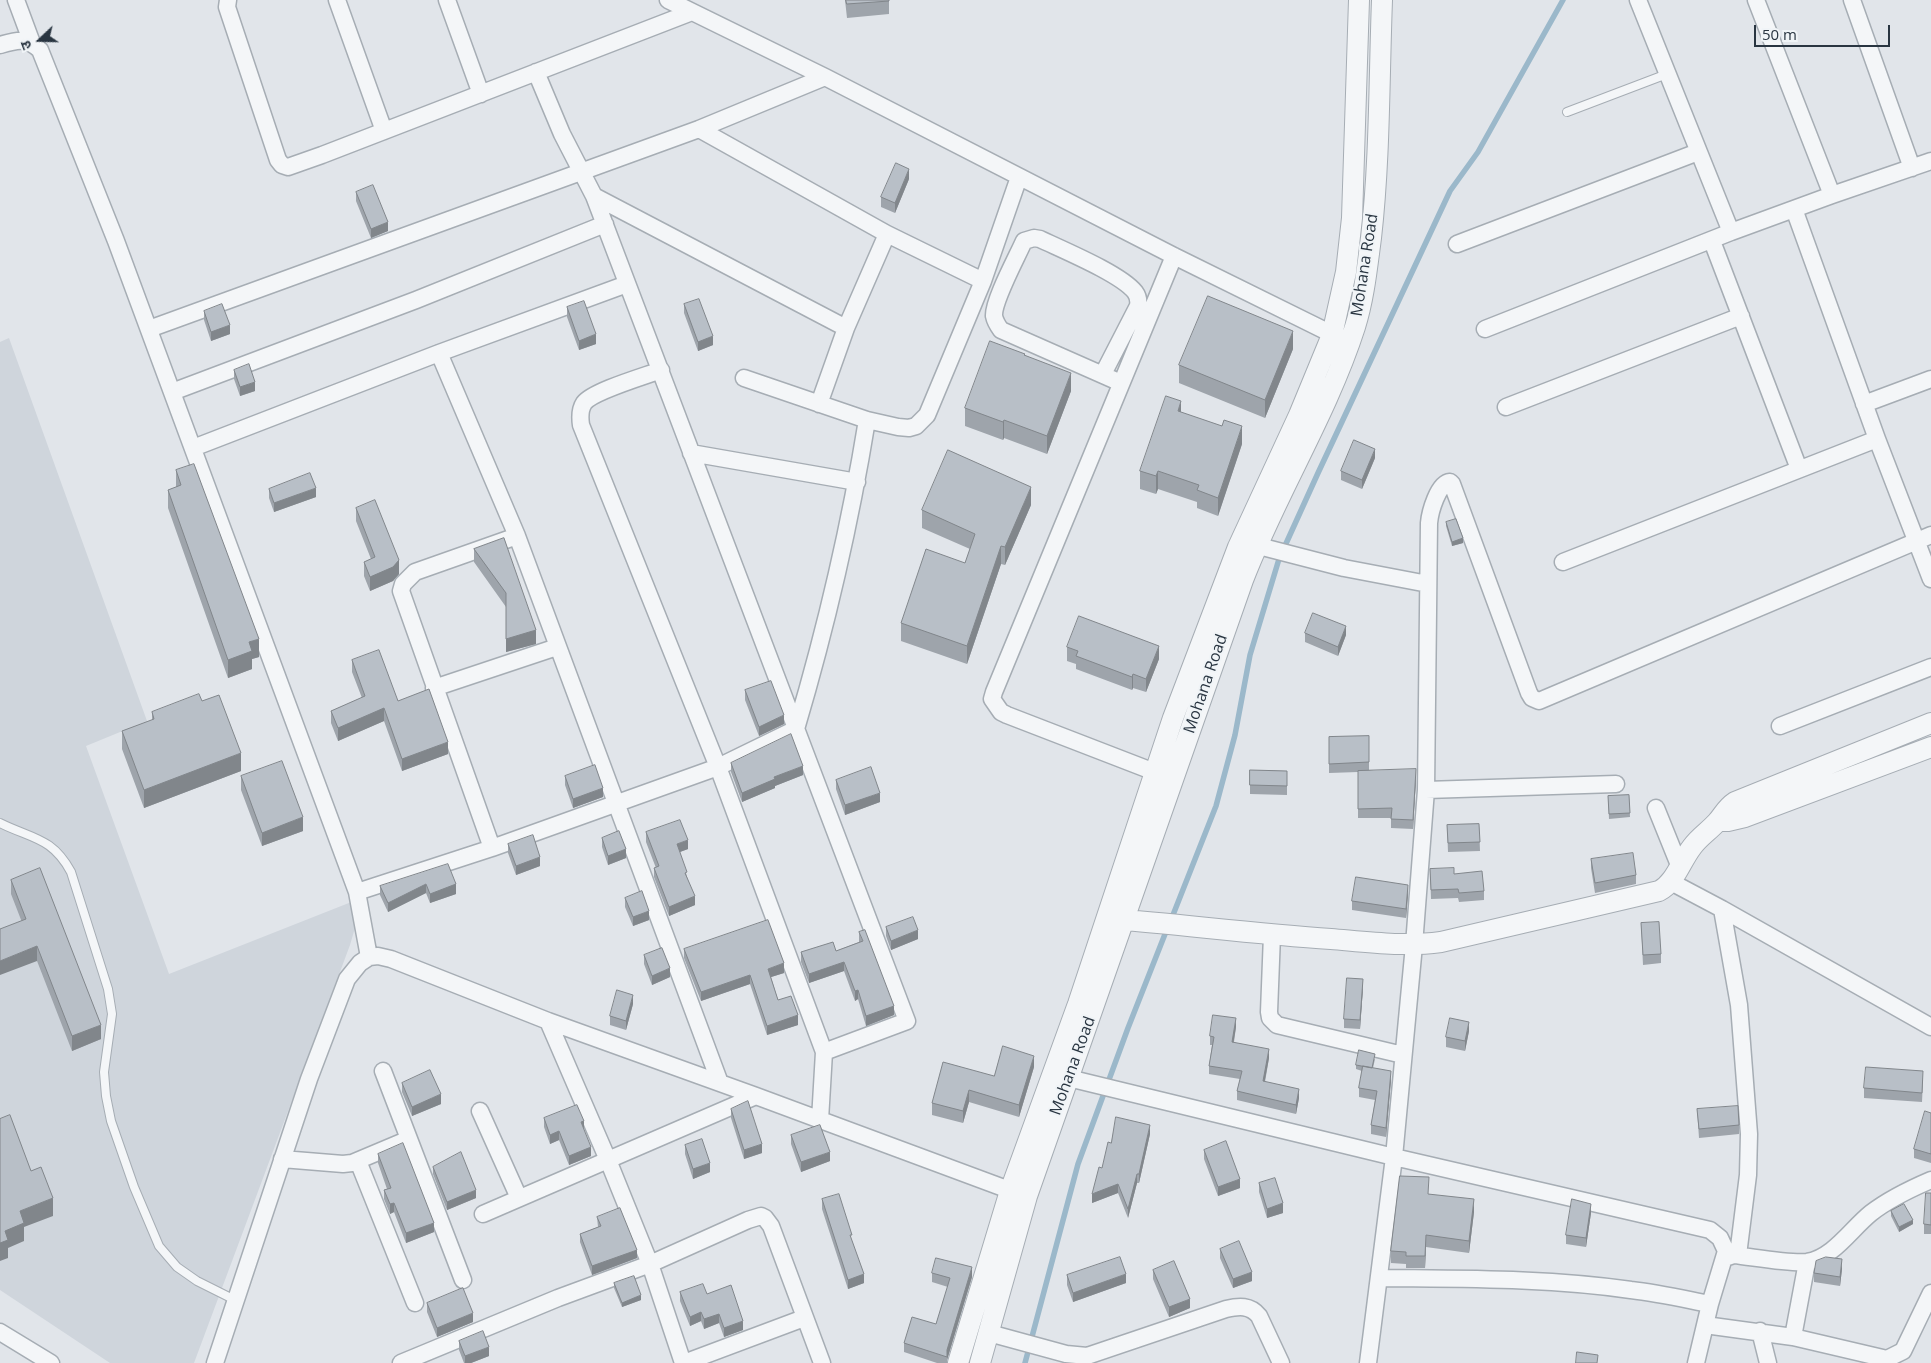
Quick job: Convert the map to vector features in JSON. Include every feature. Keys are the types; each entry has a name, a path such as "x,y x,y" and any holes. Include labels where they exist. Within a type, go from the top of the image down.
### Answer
{"street":[{"path":"16,0 32,43 40,50 116,241 357,892 369,957"},
{"path":"228,0 227,7 278,160 282,165 293,166 692,12"},
{"path":"336,0 384,131"},
{"path":"447,0 481,94"},
{"path":"668,0 1341,339"},
{"name":"Mohana Road","path":"958,1363 1061,1076 1164,776 1256,546 1327,397 1341,339 1342,297 1350,238 1359,0"},
{"name":"Mohana Road","path":"1341,339 1360,308 1372,224 1378,146 1382,0"},
{"path":"1638,0 1666,74 1732,232"},
{"path":"1756,0 1832,195"},
{"path":"1852,0 1912,168"},
{"path":"0,45 13,41 32,43"},
{"path":"536,72 558,126 594,196 907,1022 824,1052"},
{"path":"149,329 699,129 824,78"},
{"path":"699,129 887,234 983,281"},
{"path":"1457,244 1698,152"},
{"path":"1485,329 1732,232 1931,161"},
{"path":"744,378 867,420 909,428 922,421 927,415 983,281 1019,177"},
{"path":"594,196 846,328"},
{"path":"1794,209 1877,439 1924,538 1931,579"},
{"path":"172,392 407,303 604,224"},
{"path":"819,404 846,328 887,234"},
{"path":"1104,374 1138,306 1139,300 1136,293 1120,279 1040,239 1034,238 1024,241 996,302 994,314 996,323 1001,330 1121,383"},
{"path":"1712,241 1799,469"},
{"path":"1164,776 1007,715 1001,712 992,699 1174,256"},
{"path":"193,448 439,353 627,284"},
{"path":"1506,407 1741,316"},
{"path":"439,353 517,536 720,1083"},
{"path":"661,370 594,395 584,403 580,414 581,426 718,767 824,1052 820,1120"},
{"path":"1864,404 1931,378"},
{"path":"357,892 616,805 718,767 796,729 839,567 857,482 867,420"},
{"path":"1564,562 1877,439"},
{"path":"691,453 857,482"},
{"path":"1368,1363 1394,1157 1414,945 1426,790 1429,517 1442,485 1450,482 1532,698 1539,702 1924,538"},
{"path":"492,848 401,591 403,584 415,572 517,536"},
{"path":"1256,546 1344,568 1428,584"},
{"path":"434,688 557,647"},
{"path":"1780,726 1931,667"},
{"path":"1116,919 1272,935 1414,945 1441,942 1659,890 1675,874 1696,841 1735,802 1931,723"},
{"path":"1718,821 1728,821 1744,817 1931,747"},
{"path":"1426,790 1616,784"},
{"path":"1656,808 1675,874 1722,909 1931,1028"},
{"path":"1696,1363 1710,1304 1732,1256 1748,1175 1749,1134 1739,1005 1722,909"},
{"path":"1272,935 1269,1012 1273,1022 1277,1025 1403,1054"},
{"path":"214,1363 309,1079 347,980 360,963 369,957 378,956 391,959 548,1021 1018,1194"},
{"path":"548,1021 608,1160 650,1264 683,1363 804,1318"},
{"path":"383,1071 462,1280"},
{"path":"1061,1076 1394,1157 1710,1230 1716,1234 1732,1256 1807,1262 1826,1255 1870,1214 1889,1200 1931,1180"},
{"path":"483,1214 756,1096"},
{"path":"480,1112 519,1198"},
{"path":"282,1159 343,1164 358,1161 409,1139"},
{"path":"358,1161 414,1303"},
{"name":"Mohana Road","path":"980,1363 989,1333 1018,1194"},
{"path":"401,1363 558,1298 650,1264 760,1216 765,1218 771,1226 822,1363"},
{"path":"1793,1337 1807,1262"},
{"path":"1380,1278 1481,1279 1568,1283 1631,1290 1710,1304"},
{"path":"1705,1325 1793,1337 1887,1359 1907,1357 1931,1293"},
{"path":"989,1333 1066,1354 1087,1356 1226,1308 1246,1306 1254,1310 1259,1316 1281,1363"},
{"path":"1760,1331 1768,1363"},
{"path":"0,1332 51,1363"}],"lane":[{"path":"1567,112 1666,74"},
{"path":"0,822 52,847 63,858 71,872 108,990 112,1014 104,1072 108,1104 134,1187 159,1246 183,1272 235,1300"}],"shaded area":[{"path":"9,338 147,721 86,746 169,974 364,897 350,945 194,1363 110,1363 0,1290 0,342"}],"building":[{"path":"846,0 889,0 889,1 847,4"},
{"path":"896,163 909,169 895,203 881,197"},
{"path":"373,185 388,222 371,229 356,192"},
{"path":"1208,296 1293,331 1265,400 1179,365"},
{"path":"699,299 713,336 698,342 684,304"},
{"path":"584,301 596,334 579,341 567,307"},
{"path":"222,304 230,325 211,332 204,311"},
{"path":"990,341 1071,373 1047,436 965,408"},
{"path":"249,364 255,382 240,387 234,370"},
{"path":"1166,396 1181,401 1178,411 1222,426 1224,420 1242,426 1218,498 1197,490 1199,485 1158,471 1156,476 1140,471"},
{"path":"1354,440 1375,449 1362,480 1341,471"},
{"path":"948,450 1031,487 1005,547 1001,546 967,646 901,623 926,549 965,563 975,534 922,510"},
{"path":"194,464 259,639 249,642 252,651 228,660 168,490 181,485 176,470"},
{"path":"310,473 316,488 274,503 269,489"},
{"path":"375,500 399,560 393,567 370,577 364,562 375,557 356,508"},
{"path":"1456,519 1463,538 1452,542 1446,522"},
{"path":"504,538 536,630 506,639 506,593 474,549"},
{"path":"1313,613 1346,626 1338,647 1305,633"},
{"path":"1079,616 1159,646 1146,679 1133,674 1132,677 1076,656 1078,651 1067,647"},
{"path":"379,650 398,701 429,689 448,742 402,759 384,708 338,728 331,711 365,696 352,660"},
{"path":"771,681 784,715 759,727 745,690"},
{"path":"199,694 202,701 219,695 241,753 144,790 122,731 154,719 152,712"},
{"path":"791,734 803,766 774,777 775,779 742,793 731,763"},
{"path":"1369,736 1369,762 1329,764 1329,737"},
{"path":"282,761 303,817 262,833 241,776"},
{"path":"595,765 603,788 573,799 565,776"},
{"path":"871,767 880,793 845,805 836,780"},
{"path":"1416,769 1413,820 1391,819 1392,808 1358,809 1358,771"},
{"path":"1250,770 1287,771 1287,786 1250,785"},
{"path":"1629,795 1630,813 1609,814 1608,796"},
{"path":"680,820 688,840 677,844 687,872 685,873 695,896 669,907 654,868 659,866 646,832"},
{"path":"1479,824 1480,842 1448,843 1447,825"},
{"path":"619,831 626,849 608,856 602,838"},
{"path":"533,835 540,857 516,866 508,844"},
{"path":"1633,853 1636,875 1595,883 1591,859"},
{"path":"448,864 456,884 430,894 426,884 388,903 380,886"},
{"path":"40,868 101,1025 72,1036 37,946 0,961 0,929 26,919 11,880"},
{"path":"1454,868 1454,874 1482,871 1484,891 1459,893 1458,889 1431,890 1430,869"},
{"path":"1356,877 1408,885 1406,909 1352,901"},
{"path":"642,891 649,911 633,917 625,898"},
{"path":"913,917 918,930 891,941 886,927"},
{"path":"768,920 784,963 768,969 778,1000 791,996 798,1015 767,1026 750,975 701,992 684,949"},
{"path":"1659,922 1661,954 1643,955 1641,923"},
{"path":"865,930 894,1006 866,1016 858,990 855,991 844,962 809,974 801,952 833,942 836,951 863,941 859,932"},
{"path":"662,948 670,968 652,976 644,955"},
{"path":"1347,978 1363,979 1360,1020 1344,1019"},
{"path":"617,990 633,995 626,1021 610,1016"},
{"path":"1213,1015 1236,1018 1232,1042 1269,1049 1263,1081 1299,1089 1296,1105 1237,1091 1242,1071 1209,1066 1214,1037 1210,1036"},
{"path":"1450,1018 1469,1022 1465,1041 1446,1037"},
{"path":"1003,1046 1034,1056 1019,1105 969,1090 963,1111 932,1103 943,1062 994,1076"},
{"path":"1359,1050 1375,1054 1372,1068 1356,1065"},
{"path":"1363,1066 1391,1071 1386,1128 1371,1125 1377,1091 1359,1088"},
{"path":"1866,1067 1923,1071 1922,1093 1864,1088"},
{"path":"430,1070 441,1094 412,1107 402,1083"},
{"path":"748,1101 762,1144 744,1150 731,1109"},
{"path":"577,1105 584,1121 581,1122 591,1147 569,1156 559,1131 550,1135 544,1118"},
{"path":"1738,1106 1739,1125 1699,1129 1697,1109"},
{"path":"1925,1111 1931,1113 1931,1154 1914,1149"},
{"path":"10,1115 31,1171 41,1167 53,1198 20,1211 24,1223 5,1231 8,1240 0,1243 0,1119"},
{"path":"1116,1117 1150,1125 1139,1174 1137,1174 1128,1209 1118,1184 1092,1194 1099,1167 1102,1168 1108,1142 1111,1143"},
{"path":"820,1125 830,1152 801,1162 791,1135"},
{"path":"702,1139 710,1163 693,1169 685,1145"},
{"path":"1226,1141 1240,1179 1218,1187 1204,1150"},
{"path":"403,1143 434,1223 406,1233 394,1203 390,1204 384,1190 391,1188 378,1154"},
{"path":"461,1152 476,1190 447,1202 433,1167"},
{"path":"1400,1176 1429,1177 1428,1194 1474,1199 1469,1241 1426,1235 1425,1256 1406,1256 1406,1252 1391,1251"},
{"path":"1275,1178 1283,1203 1267,1209 1259,1183"},
{"path":"1926,1193 1931,1193 1931,1225 1924,1224"},
{"path":"839,1194 852,1235 850,1235 864,1274 848,1280 822,1199"},
{"path":"1572,1199 1591,1204 1586,1238 1566,1235"},
{"path":"1904,1204 1913,1220 1899,1227 1891,1211"},
{"path":"620,1208 637,1250 592,1266 580,1234 601,1226 597,1217"},
{"path":"1239,1241 1252,1272 1233,1279 1220,1249"},
{"path":"1120,1257 1126,1274 1073,1293 1067,1275"},
{"path":"1826,1257 1842,1259 1840,1277 1814,1273 1816,1261"},
{"path":"936,1258 972,1267 947,1350 947,1357 904,1343 912,1317 936,1324 950,1278 932,1273"},
{"path":"1174,1261 1190,1299 1169,1307 1153,1270"},
{"path":"634,1276 641,1295 622,1303 614,1283"},
{"path":"703,1284 707,1294 731,1285 743,1321 724,1328 719,1314 704,1319 701,1312 690,1317 680,1292"},
{"path":"463,1288 473,1313 437,1328 427,1303"},
{"path":"483,1331 489,1347 465,1356 459,1341"},
{"path":"1577,1352 1598,1355 1597,1363 1576,1363"}],"waterway":[{"path":"1171,920 1216,806 1235,735 1250,655 1279,559 1450,191 1478,152 1563,0"},
{"path":"1025,1363 1078,1164 1167,929"}]}
